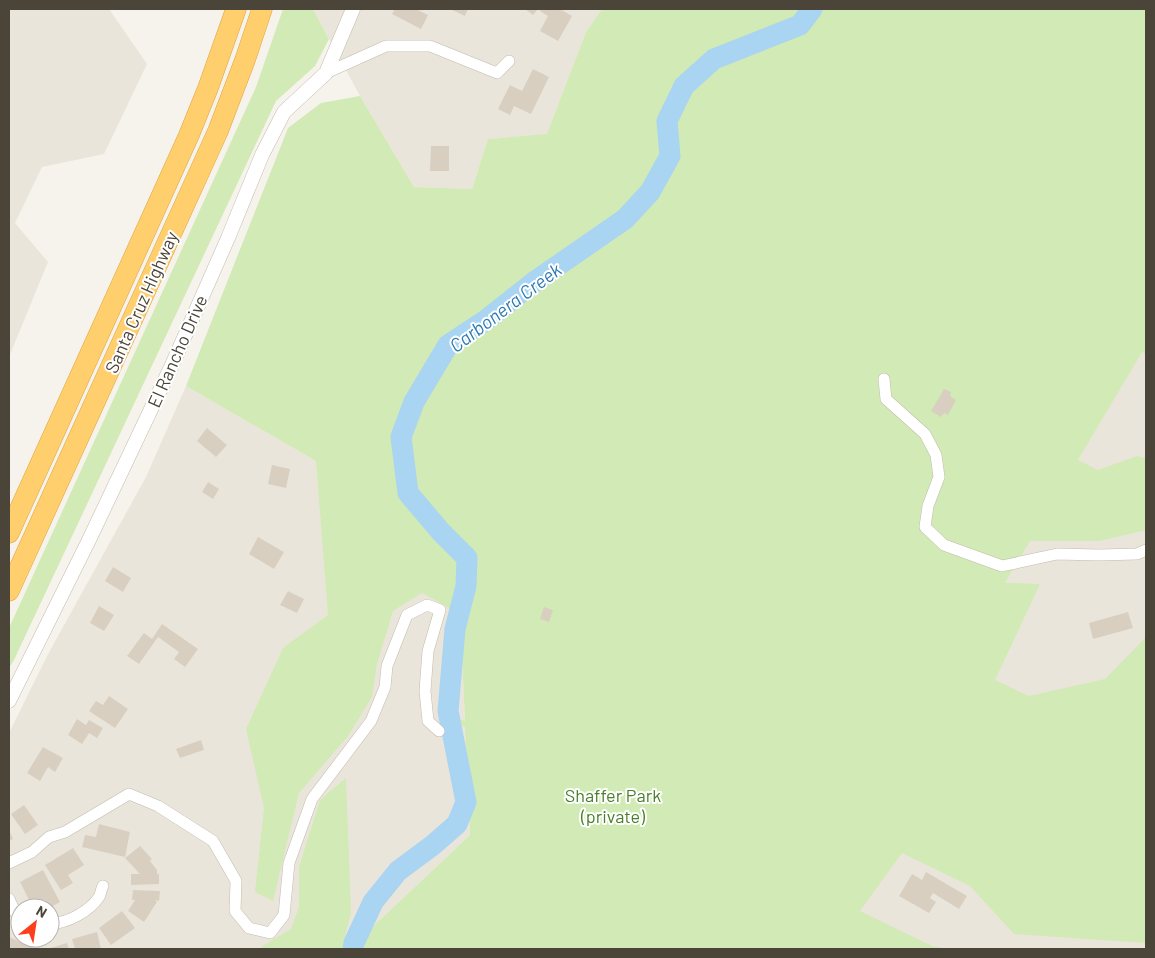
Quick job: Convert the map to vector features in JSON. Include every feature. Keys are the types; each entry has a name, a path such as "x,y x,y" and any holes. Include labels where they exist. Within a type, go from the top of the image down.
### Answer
{"highway":[{"name":"Santa Cruz Highway","path":"9,533 196,119 218,63 236,9"},
{"name":"Santa Cruz Highway","path":"9,591 218,131 262,9"}],"street":[{"name":"El Rancho Drive","path":"9,701 89,540 172,365 262,154 284,112 326,73 353,9"},
{"path":"326,73 386,46 430,46 496,73 509,61"},
{"path":"884,379 886,399 925,434 936,455 938,477 928,506 926,528 944,546 1002,566 1057,554 1137,554 1146,550"},
{"path":"9,863 32,852 49,837 64,832 129,794 158,806 213,840 236,881 235,911 250,928 270,932 284,915 289,863 312,799 371,721 385,687 387,666 407,616 427,604 440,610 428,651 426,691 428,721 439,731"},
{"path":"60,923 87,908 99,897 102,886"}],"shaded area":[{"path":"9,9 109,9 147,64 104,154 42,167 15,223 48,262 9,357"},
{"path":"313,9 602,9 586,32 547,135 488,139 472,189 414,187 360,96"},
{"path":"1146,344 1146,949 791,949 976,632"},
{"path":"186,386 457,542 470,835 366,933 364,949 9,949 9,733 47,656 146,477"}],"green space":[{"path":"283,9 313,9 329,39 315,66 276,101 9,668 9,628 256,87"},
{"name":"Shaffer Park (private)","path":"602,9 1146,9 1146,354 1142,352 1078,460 1098,470 1137,456 1146,458 1146,530 1099,541 1030,541 1005,583 1040,584 995,680 1029,696 1105,679 1146,637 1146,943 1014,934 970,886 902,853 860,911 932,946 948,949 364,949 366,933 470,835 465,727 458,724 457,718 465,721 460,614 422,593 393,611 377,664 372,697 348,736 299,793 273,901 255,892 264,808 246,729 283,648 328,615 316,461 186,386 288,128 321,103 360,96 414,187 472,189 488,139 547,134 586,32"},
{"path":"346,778 351,913 342,949 261,949 261,947 291,929 299,907 299,867 320,800"}],"building":[{"path":"395,9 416,9 428,15 421,29 392,14"},
{"path":"450,9 468,9 465,16"},
{"path":"525,9 538,9 533,15"},
{"path":"541,9 560,9 572,16 558,41 540,31 548,16 540,11"},
{"path":"533,69 549,77 531,114 514,106 510,115 498,109 510,85 522,91"},
{"path":"431,146 449,146 449,171 430,171"},
{"path":"944,389 951,392 950,396 956,400 948,415 944,413 941,417 931,411"},
{"path":"207,428 227,445 216,457 197,441"},
{"path":"272,465 290,469 286,488 268,484"},
{"path":"208,482 219,489 213,499 202,492"},
{"path":"258,537 284,552 274,569 249,554"},
{"path":"113,567 131,578 123,592 105,581"},
{"path":"288,591 304,599 297,613 280,605"},
{"path":"99,606 114,615 104,631 90,623"},
{"path":"544,607 553,610 549,622 540,619"},
{"path":"1128,612 1133,628 1093,639 1089,623"},
{"path":"162,624 198,649 185,667 174,659 179,652 158,637 139,664 127,656 144,633 152,639"},
{"path":"109,696 128,709 115,728 89,711 96,701 103,705"},
{"path":"77,719 86,725 89,720 103,728 97,738 89,733 82,744 68,735"},
{"path":"201,740 204,750 180,758 176,749"},
{"path":"43,747 63,758 55,772 48,767 40,781 27,773"},
{"path":"24,805 38,825 25,834 11,814"},
{"path":"99,824 130,832 125,857 82,847 85,835 96,837"},
{"path":"9,830 13,839 9,841"},
{"path":"140,846 152,859 150,861 157,870 157,874 159,874 159,884 131,885 131,874 140,874 125,858"},
{"path":"73,848 84,865 68,875 73,883 61,890 45,865"},
{"path":"43,870 58,898 28,898 20,882"},
{"path":"926,872 967,896 959,909 933,893 930,898 936,902 929,913 899,896 912,874 922,880"},
{"path":"133,890 160,891 159,901 155,900 157,902 144,922 128,911 135,900 132,900"},
{"path":"122,911 135,928 111,945 99,928"},
{"path":"97,932 101,949 75,949 72,939"},
{"path":"9,937 10,948 37,949 9,949"},
{"path":"67,943 69,949 47,949 60,948 60,945"}],"waterway":[{"name":"Carbonera Creek","path":"353,949 373,902 398,871 457,824 466,802 448,711 455,629 466,586 467,558 441,532 408,493 401,437 414,402 448,345 486,320 534,282 625,219 650,192 670,156 667,121 684,86 714,59 800,25 812,9"}]}
